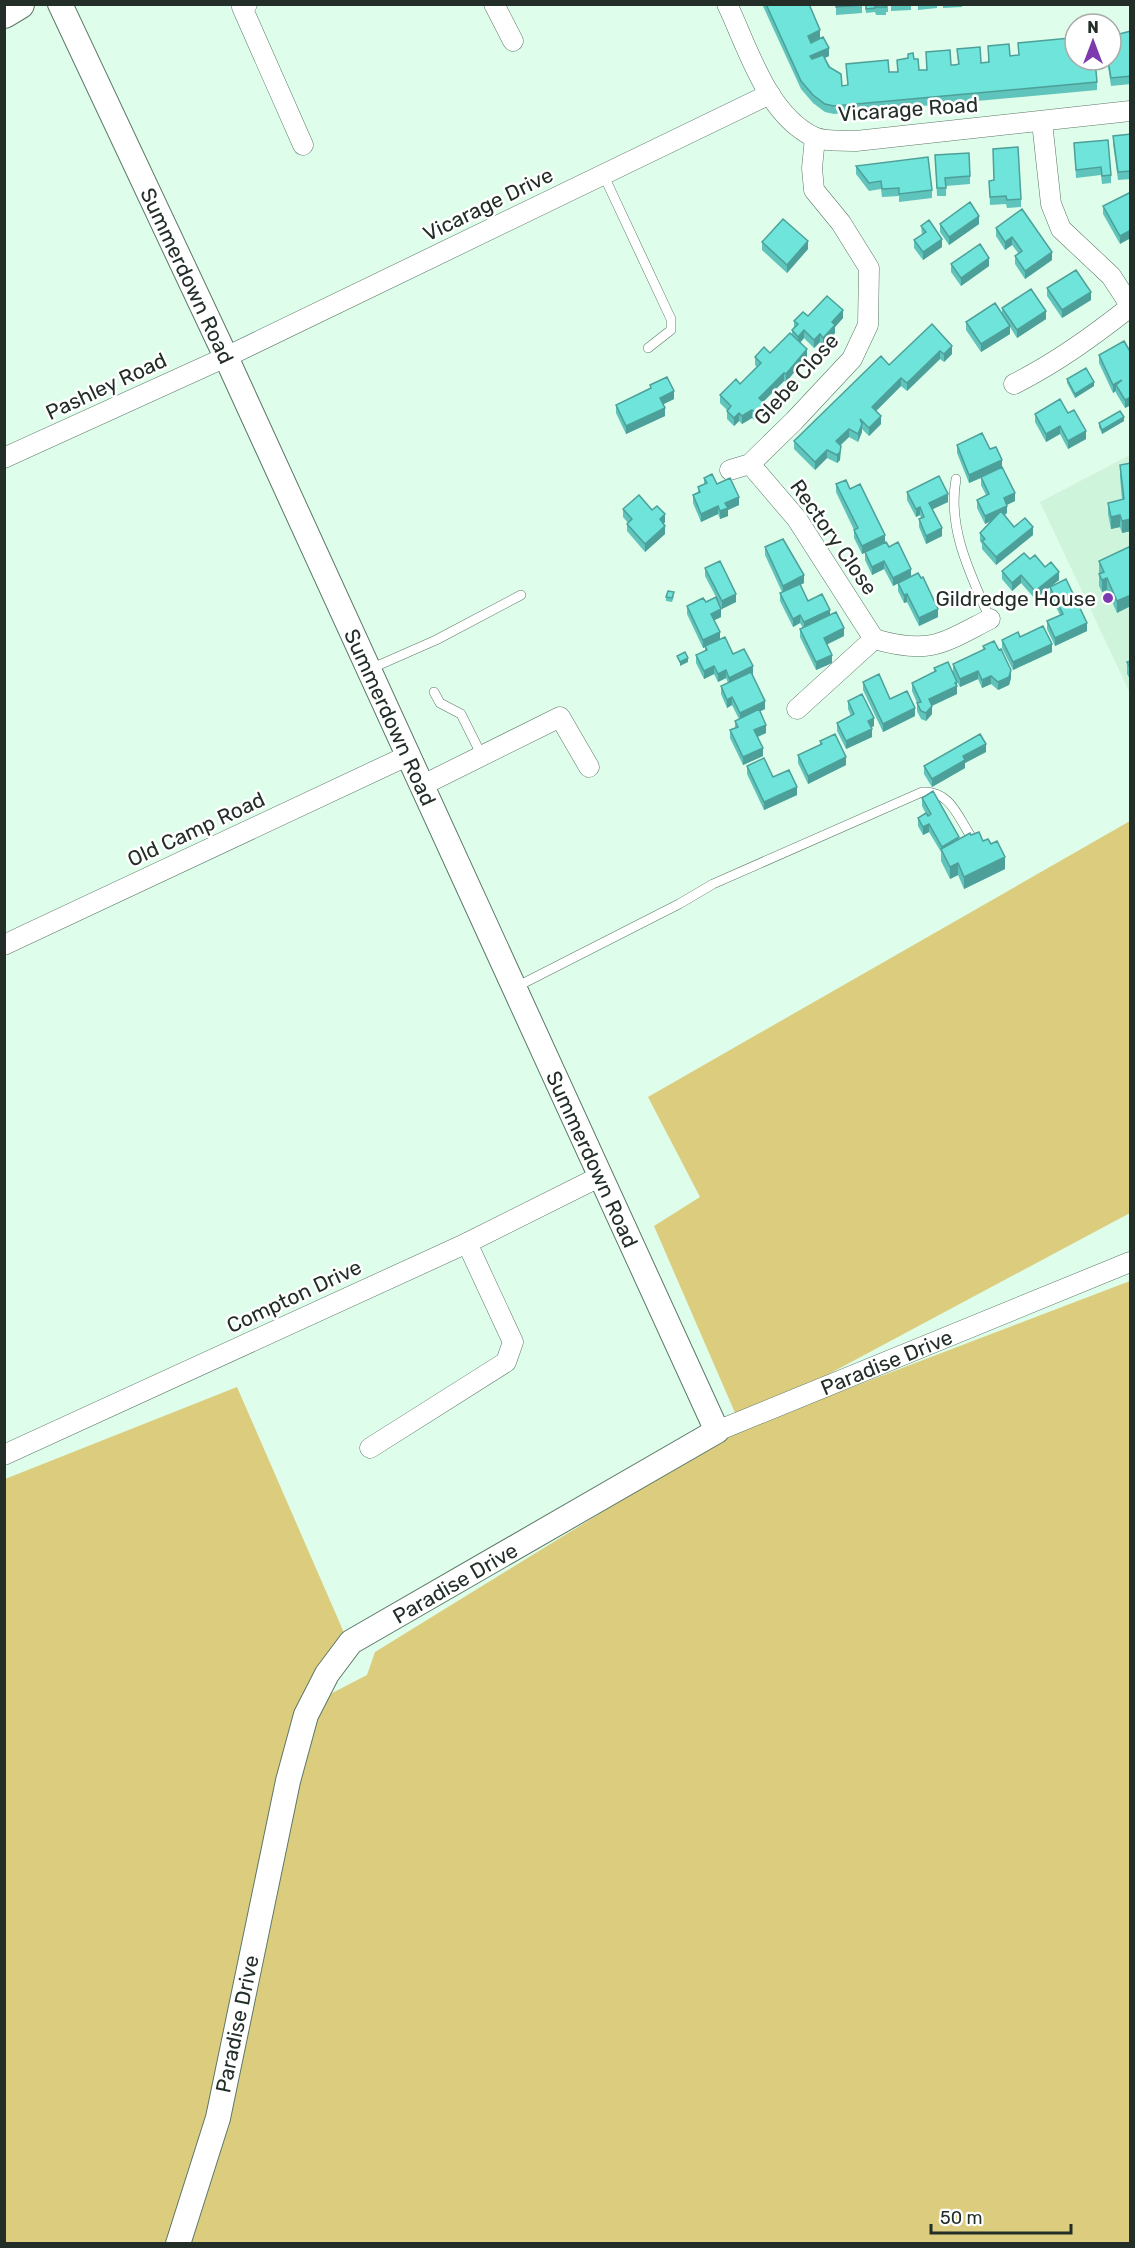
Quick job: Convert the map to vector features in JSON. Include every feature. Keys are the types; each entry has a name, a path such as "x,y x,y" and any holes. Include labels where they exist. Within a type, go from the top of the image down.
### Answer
{"main road":[{"path":"4,13 19,4"}],"street":[{"name":"Summerdown Road","path":"60,4 226,357 717,1431"},
{"path":"247,4 242,7 303,145"},
{"path":"494,4 513,41"},
{"name":"Vicarage Road","path":"727,4 770,94 786,116 815,138 856,141 1131,111"},
{"name":"Vicarage Drive","path":"226,357 770,94"},
{"path":"1014,384 1042,370 1088,340 1131,306 1111,276 1061,229 1051,204 1042,122"},
{"name":"Glebe Close","path":"730,470 750,464 852,358 868,325 869,268 841,224 814,190 812,168 815,138"},
{"name":"Pashley Road","path":"4,458 226,357"},
{"name":"Rectory Close","path":"750,464 797,519 874,639"},
{"path":"797,709 874,639 904,648 936,646 990,619"},
{"path":"421,786 560,717 589,767"},
{"name":"Old Camp Road","path":"4,945 407,756"},
{"name":"Compton Drive","path":"4,1455 467,1243 601,1176"},
{"path":"370,1448 506,1362 513,1342 467,1243"},
{"name":"Paradise Drive","path":"178,2244 218,2118 288,1781 306,1714 327,1674 351,1642 717,1431 1131,1262"}],"lane":[{"path":"603,174 671,319 671,330 648,348"},
{"path":"956,479 953,496 963,556 990,619"},
{"path":"368,670 436,640 521,595"},
{"path":"434,692 440,703 461,714 482,756"},
{"path":"514,988 679,904 713,884 922,792 938,792 947,799 972,838"}],"shaded area":[{"name":"Gildredge House","path":"1130,455 1130,693 1040,502"},
{"path":"1130,821 1130,1213 739,1422 654,1226 700,1197 648,1097"},
{"path":"1130,1281 1130,2243 5,2244 5,1479 237,1387 352,1651 307,1706 367,1675 375,1652 729,1434"}],"building":[{"path":"766,4 809,4 820,30 808,36 811,43 823,37 829,48 810,56 812,59 823,55 829,67 841,74 842,86 848,85 846,64 888,60 889,72 898,72 897,60 908,58 908,54 913,53 914,59 918,59 919,70 927,70 926,52 950,50 951,65 955,65 959,64 957,49 980,47 981,63 989,62 988,46 1009,44 1010,56 1019,55 1018,43 1063,39 1063,72 1096,72 1097,82 834,106 825,104 813,95 801,81"},
{"path":"836,4 862,4 862,5 836,7"},
{"path":"866,4 875,4 875,8 866,9"},
{"path":"875,4 885,4 886,7 876,7"},
{"path":"1131,31 1131,76 1111,78 1110,72 1123,72 1123,33"},
{"path":"1131,134 1131,171 1118,172 1113,136"},
{"path":"1108,140 1111,175 1102,176 1101,167 1076,170 1074,143"},
{"path":"1018,147 1021,199 1007,200 1006,196 990,197 989,181 994,180 993,149"},
{"path":"969,153 970,176 945,178 946,188 937,188 935,155"},
{"path":"928,157 932,190 899,194 899,188 882,189 881,181 869,183 856,166"},
{"path":"1131,192 1131,230 1120,236 1103,206"},
{"path":"970,202 979,216 949,237 940,224"},
{"path":"1022,209 1052,252 1025,271 1015,256 1022,251 1012,237 1005,242 996,228"},
{"path":"783,219 808,241 787,265 762,242"},
{"path":"929,220 942,239 923,252 914,240 926,232 921,226"},
{"path":"980,244 989,258 961,278 951,264"},
{"path":"1076,270 1091,292 1062,310 1047,288"},
{"path":"1031,289 1046,311 1017,330 1002,308"},
{"path":"827,296 843,310 832,322 835,325 823,338 820,334 814,340 804,330 798,337 792,330 798,324 794,321 803,312 808,316"},
{"path":"995,303 1010,326 981,344 966,322"},
{"path":"932,324 952,346 944,354 940,351 907,383 901,378 872,407 881,416 869,428 860,419 862,424 858,434 849,429 836,441 841,446 837,455 827,450 815,462 794,441 881,356 889,365"},
{"path":"790,333 807,349 786,374 784,373 759,398 766,405 757,414 752,410 742,416 739,413 734,418 727,411 731,406 720,395 736,379 740,384 761,363 755,357 764,347 770,353"},
{"path":"1124,341 1131,353 1131,397 1125,400 1116,385 1122,380 1113,385 1099,355"},
{"path":"1086,368 1094,382 1075,394 1067,379"},
{"path":"667,377 674,391 660,398 665,408 626,426 616,405 651,388 650,385"},
{"path":"1060,399 1068,413 1074,410 1086,431 1068,441 1060,426 1046,434 1035,414"},
{"path":"1120,411 1124,417 1102,430 1099,423"},
{"path":"982,433 990,449 996,447 1002,460 969,475 957,445"},
{"path":"1131,463 1131,519 1122,521 1120,515 1111,517 1108,503 1124,499 1120,465"},
{"path":"1002,467 1015,493 1004,498 1007,506 985,516 977,500 989,494 981,477"},
{"path":"712,474 717,484 730,478 739,497 725,503 728,508 720,511 718,506 701,514 693,495 700,492 698,487 707,483 704,478"},
{"path":"939,476 948,494 929,503 942,528 926,536 919,519 924,517 920,507 916,509 907,492"},
{"path":"846,480 850,489 860,484 885,535 862,546 854,530 858,528 836,484"},
{"path":"639,495 652,510 657,506 665,514 660,519 665,526 645,544 627,524 632,519 623,509"},
{"path":"1001,511 1014,527 1025,518 1033,527 996,557 982,541 985,539 980,533"},
{"path":"783,539 804,575 783,586 765,547"},
{"path":"886,542 889,547 898,542 911,569 893,578 884,561 872,567 865,552"},
{"path":"1131,546 1131,595 1117,601 1107,578 1102,580 1099,574 1104,572 1099,561"},
{"path":"1024,553 1030,559 1035,555 1045,567 1051,562 1059,572 1035,591 1021,575 1012,583 1002,571"},
{"path":"720,561 736,594 722,601 705,568"},
{"path":"918,573 921,578 923,577 938,609 919,618 907,594 904,595 898,583"},
{"path":"1066,579 1087,623 1055,638 1047,621 1063,614 1050,587"},
{"path":"800,584 808,601 822,594 830,610 804,622 800,615 793,619 780,593"},
{"path":"668,591 674,592 672,598 666,597"},
{"path":"716,597 721,609 711,614 720,632 703,640 687,606 703,598 706,602"},
{"path":"836,612 844,628 824,638 832,655 816,662 800,629"},
{"path":"1043,626 1052,644 1013,662 1002,640 1018,632 1020,637"},
{"path":"725,637 733,654 744,649 753,666 729,678 726,670 718,674 714,666 704,671 696,655 707,650 705,646"},
{"path":"994,641 999,650 1001,649 1011,670 1009,677 998,682 991,676 982,680 978,671 960,679 953,664 985,649 983,646"},
{"path":"685,652 688,658 680,662 677,656"},
{"path":"948,662 957,686 929,699 932,706 926,713 921,711 917,703 921,702 912,683 936,671 934,668"},
{"path":"751,672 765,701 740,713 732,697 727,700 721,686"},
{"path":"879,674 890,699 907,691 915,708 883,724 863,682"},
{"path":"862,694 874,718 868,721 872,729 846,741 837,723 854,714 848,701"},
{"path":"759,709 766,725 754,730 763,748 743,757 730,730 738,727 735,721"},
{"path":"835,734 846,757 808,776 798,755 822,744 820,741"},
{"path":"980,734 986,744 963,756 965,760 932,779 924,766"},
{"path":"764,758 773,777 789,770 797,787 764,802 747,766"},
{"path":"933,791 959,837 942,847 929,824 923,827 918,818 926,813 928,816 931,814 922,798"},
{"path":"979,832 983,841 988,839 991,844 997,841 1005,857 964,877 958,863 950,867 941,849 970,833 971,835"}],"place":[{"name":"Gildredge House","path":"1108,598"}]}
